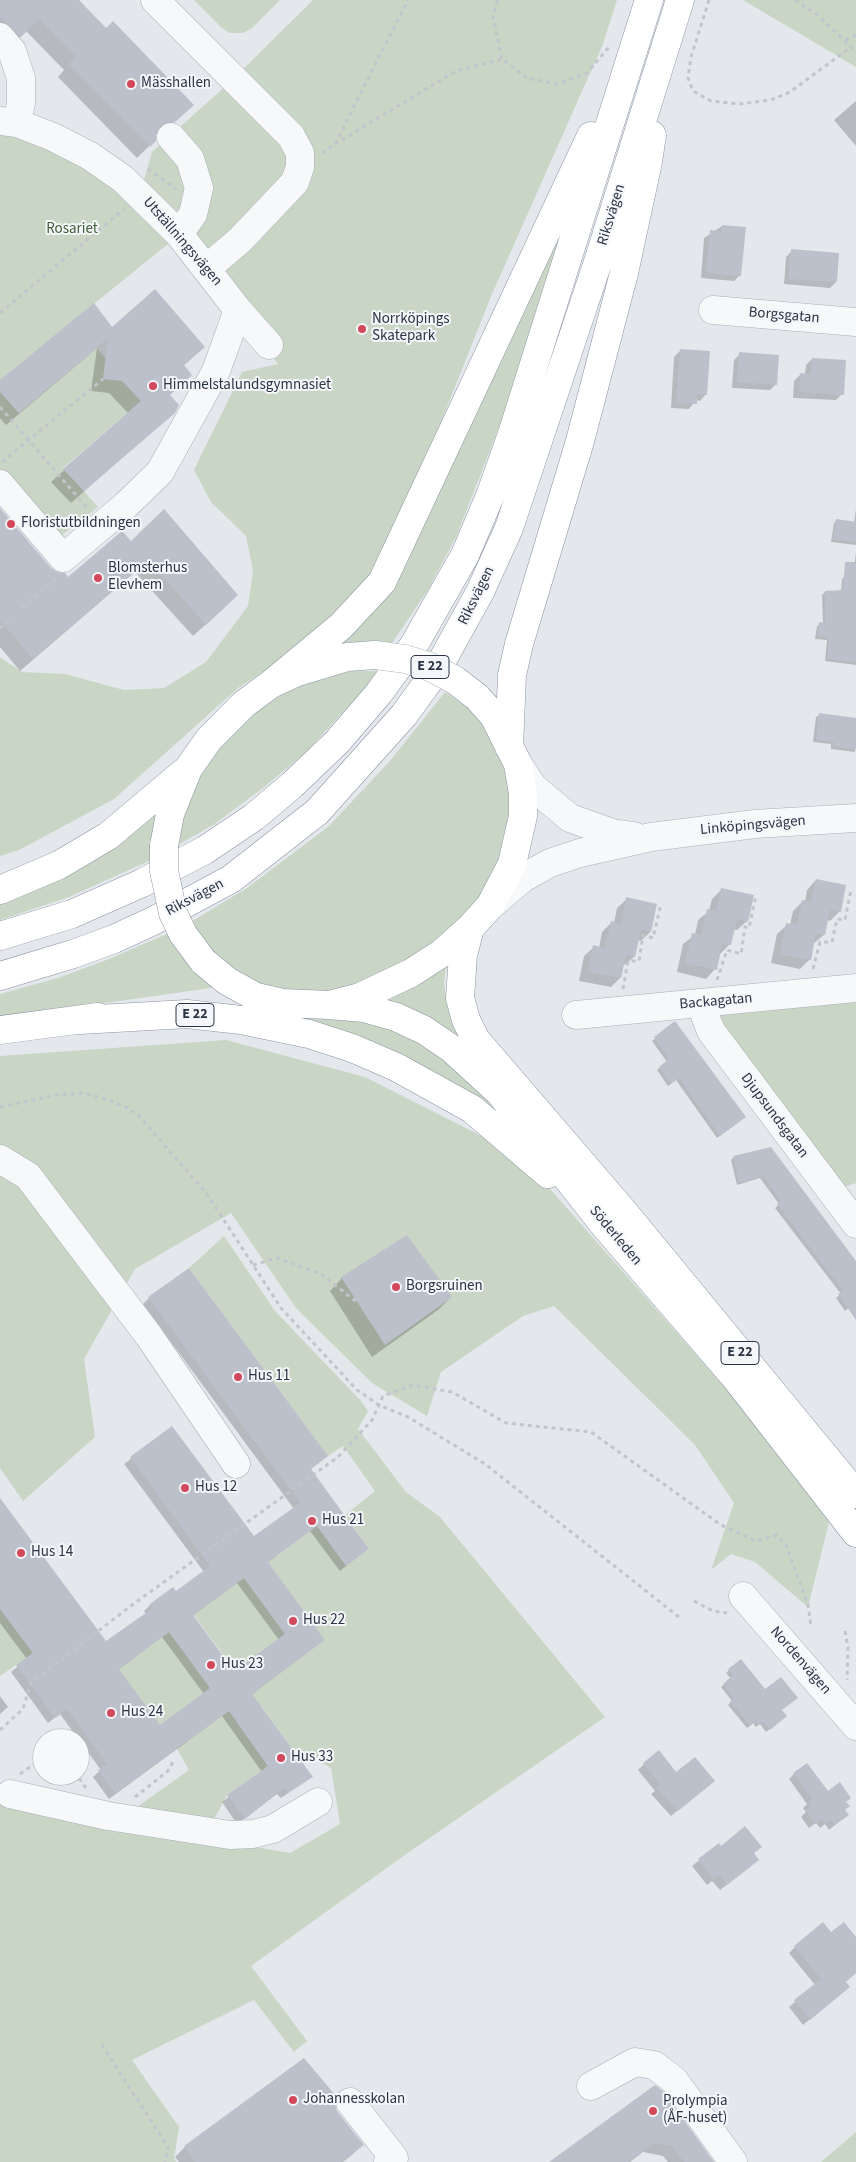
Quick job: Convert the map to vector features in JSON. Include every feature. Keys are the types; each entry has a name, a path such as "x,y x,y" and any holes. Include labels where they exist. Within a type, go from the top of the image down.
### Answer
{"highway":[{"name":"Riksvägen","path":"0,936 72,914 142,883 205,850 254,817 292,785 336,742 379,693 414,645 465,556 490,496 514,425 622,43 649,0"},
{"name":"Riksvägen","path":"0,976 73,954 114,939 152,921 231,878 317,812 404,715 458,634 509,528 597,265 680,0"},
{"path":"271,684 341,626 382,582 622,43"},
{"path":"514,756 512,675 519,644 580,441 624,273 648,162 663,53"},
{"name":"E 22","path":"0,890 59,865 108,836 188,769 209,739 244,704 271,684 323,663 347,657 375,655 405,659 428,666 455,680 477,697 494,716 514,756 523,794 519,838 512,864 490,906 470,928"},
{"path":"188,769 170,814 164,846 165,878 172,913 183,934 203,961 228,981 256,997"},
{"path":"80,1020 179,1002 256,997 283,1003 329,1005 360,997 403,977 442,953 470,928"},
{"name":"Söderleden","path":"470,928 463,955 460,998 466,1020 476,1040 630,1219 856,1494"},
{"name":"Söderleden","path":"329,1005 364,1008 396,1017 424,1030 452,1049 500,1092 604,1225 734,1376 856,1532"},
{"name":"E 22","path":"0,1030 80,1020 187,1014 240,1020 292,1030 352,1048 396,1067 472,1109 512,1141 604,1225"}],"street":[{"path":"155,0 291,136 300,152 300,167 295,182 240,240 206,268"},
{"path":"0,37 12,51 21,78 21,103 8,122"},
{"name":"Utställningsvägen","path":"8,122 53,137 90,156 108,168 140,195 179,234 238,310 268,345"},
{"path":"171,138 190,159 200,188 193,214 179,234"},
{"path":"0,484 63,558 160,472 216,371 238,310"},
{"name":"Borgsgatan","path":"712,310 856,322"},
{"name":"Linköpingsvägen","path":"514,756 533,787 570,818 612,833 651,838"},
{"name":"Linköpingsvägen","path":"490,906 523,878 550,863 651,838 755,824 856,818"},
{"name":"Backagatan","path":"576,1015 856,988"},
{"name":"Djupsundsgatan","path":"705,1002 711,1031 847,1196 856,1224"},
{"path":"0,1159 28,1176 149,1336 236,1464"},
{"name":"Nordenvägen","path":"743,1596 856,1726"},
{"path":"9,1788 24,1785 47,1762"},
{"path":"9,1788 108,1816 230,1835 253,1834 273,1829 318,1802"},
{"path":"591,2086 635,2062 654,2065 674,2080 733,2162"},
{"path":"350,2102 393,2161"}],"path":[{"path":"335,144 408,0"},
{"path":"497,0 493,17 502,59 527,78 557,84 587,73 608,50 622,43"},
{"path":"709,0 691,57 688,78 693,91 711,101 739,104 771,100 790,92 851,47"},
{"path":"795,0 819,16 856,52"},
{"path":"845,40 856,35"},
{"path":"300,167 456,70 502,59"},
{"path":"0,313 140,195"},
{"path":"0,464 103,379"},
{"path":"1,409 102,525"},
{"path":"0,628 11,620"},
{"path":"806,994 820,942 832,942 837,918 845,920 852,890"},
{"path":"705,1002 727,950 741,954 746,927 749,928 756,895"},
{"path":"620,1012 628,961 639,961 643,935 654,938 660,904"},
{"path":"0,1106 56,1095 84,1094 106,1099 128,1108 139,1116 207,1194 281,1308 357,1390 379,1405 408,1416 485,1464 679,1616"},
{"path":"253,1265 277,1258 321,1274 358,1304"},
{"path":"0,1730 23,1710 31,1683 132,1605 338,1457 372,1420 383,1396 413,1385 452,1392 506,1423 591,1432 720,1525 756,1541 777,1535 786,1545 808,1605 810,1626"},
{"path":"836,1702 846,1686 848,1648 845,1631"},
{"path":"9,1788 36,1762 37,1749 43,1740 51,1734 68,1733 84,1745 86,1760 78,1777 91,1795"},
{"path":"131,1801 168,1771 174,1760"},
{"path":"102,2045 168,2147 165,2162"}],"green space":[{"path":"194,0 280,0 252,28 243,33 230,33 222,28"},
{"name":"Rosariet","path":"313,0 617,0 603,44 492,294 411,497 378,565 349,602 304,645 238,688 114,799 19,850 0,856 0,657 22,672 65,674 124,690 164,688 206,662 248,606 253,571 246,536 211,502 194,470 242,372 278,364 179,235 0,380 0,121 140,194 152,152 228,84"},
{"path":"743,0 856,0 856,67"},
{"path":"577,190 526,351 496,435 456,537 428,590 392,643 365,642 336,646"},
{"path":"97,348 141,401 63,468 98,507 44,549 0,499 0,392 19,413"},
{"path":"352,671 377,671 369,684 306,752 263,788 213,825 176,846 185,811 199,778 225,741 255,712 285,693 315,680"},
{"path":"445,692 475,713 497,746 509,785 511,819 500,866 478,906 397,972 319,994 268,988 223,964 191,922 247,888 329,826 390,761"},
{"path":"150,812 157,815 152,834 151,860 69,897 0,920 0,898"},
{"path":"167,934 192,968 212,983 211,988 0,1018 0,994 58,978"},
{"path":"447,959 444,984 449,1012 459,1037 458,1043 375,1001"},
{"path":"856,997 856,1183 841,1188 709,1014"},
{"path":"357,1018 394,1027 463,1070 511,1127 295,1019"},
{"path":"226,1040 365,1077 521,1156 742,1407 829,1522 808,1607 755,1562 731,1554 711,1570 734,1503 695,1445 554,1306 523,1316 441,1372 427,1416 372,1383 296,1308 231,1213 135,1269 84,1359 95,1437 23,1501 0,1468 0,1056"},
{"path":"224,1236 275,1311 361,1401 368,1411 358,1429 406,1492 440,1517 605,1717 402,1857 251,1966 307,2041 294,2052 254,2000 132,2060 179,2127 174,2159 176,2162 0,2162 0,1803 130,1812 189,1770 172,1740 188,1741 237,1705 238,1724 268,1766 227,1795 204,1838 290,1853 340,1824 331,1768 298,1748 294,1751 261,1706 243,1700 325,1640 261,1553 277,1556 317,1526 346,1565 369,1549 345,1515 375,1491 343,1446 328,1456 189,1268"},
{"path":"244,1578 285,1634 235,1671 193,1614"},
{"path":"0,1609 33,1653 0,1676"},
{"path":"169,1632 210,1688 160,1726 119,1669 123,1666 116,1656 130,1661"},
{"path":"856,2132 856,2162 821,2162"}],"building":[{"name":"Mässhallen","path":"0,0 79,0 106,28 113,21 194,105 175,122 168,122 160,126 156,132 156,141 150,147 69,64 76,57 39,19 21,37 0,17"},
{"path":"722,225 746,227 741,276 706,273 710,230 721,231"},
{"path":"791,249 839,253 837,282 789,279"},
{"name":"Himmelstalundsgymnasiet","path":"155,289 205,347 184,365 192,375 170,395 179,405 175,413 84,491 63,469 141,401 122,381 103,379 108,338 19,413 0,392 0,380 94,303 112,327"},
{"path":"680,349 710,351 707,395 697,394 697,404 676,403"},
{"path":"739,352 779,355 777,385 737,382"},
{"path":"812,358 846,360 844,395 799,392 800,373 811,374"},
{"name":"Blomsterhus Elevhem","path":"0,508 51,568 57,572 65,573 68,577 122,531 131,541 164,509 238,595 206,625 148,560 33,659 0,620"},
{"path":"836,519 856,522 856,542 833,539"},
{"path":"845,562 856,562 856,662 827,659 829,638 818,636 819,622 825,623 825,591 843,590"},
{"path":"819,713 856,718 856,749 833,746 834,742 816,740"},
{"path":"816,879 846,885 841,912 830,910 825,935 816,933 811,960 780,954 786,923 797,925 802,900 811,902"},
{"path":"721,888 754,895 748,922 737,919 731,945 722,944 717,970 685,963 692,933 701,935 707,909 716,911"},
{"path":"626,897 657,904 651,932 641,930 635,957 626,955 621,978 588,971 593,945 605,948 611,921 621,924"},
{"path":"675,1021 746,1117 720,1136 679,1078 671,1084 659,1067 669,1059 654,1037"},
{"path":"771,1147 856,1261 856,1320 838,1294 843,1291 777,1204 781,1201 763,1176 739,1183 733,1156"},
{"name":"Borgsruinen","path":"407,1235 452,1297 385,1345 341,1277"},
{"path":"189,1268 328,1456 311,1469 369,1549 346,1566 317,1526 268,1562 325,1640 252,1694 313,1777 288,1793 284,1788 245,1819 227,1795 268,1766 229,1711 115,1793 98,1770 107,1764 67,1709 55,1718 16,1665 33,1653 0,1609 0,1498 106,1641 153,1608 150,1604 173,1587 176,1591 210,1566 130,1457 172,1426 254,1536 300,1503 148,1297","holes":["244,1578 285,1634 234,1671 193,1615","169,1632 210,1688 160,1725 119,1669"]},
{"path":"741,1659 765,1689 781,1677 798,1698 782,1710 787,1716 770,1730 763,1722 759,1725 756,1721 750,1726 730,1701 734,1698 723,1684 733,1675 728,1669"},
{"path":"659,1750 676,1772 695,1757 715,1781 678,1811 656,1788 660,1784 643,1763"},
{"path":"807,1763 828,1791 840,1782 851,1798 846,1802 850,1806 845,1810 849,1815 835,1825 831,1820 826,1824 822,1819 815,1824 806,1810 811,1806 808,1801 812,1799 793,1773"},
{"path":"745,1826 762,1847 754,1853 759,1860 727,1885 719,1875 714,1880 698,1859 719,1843 721,1846"},
{"path":"823,1922 831,1932 844,1922 856,1937 856,1973 846,1982 850,1987 810,2020 794,2000 821,1979 794,1946"},
{"name":"Johannesskolan","path":"304,2058 336,2096 335,2104 337,2111 364,2145 341,2162 195,2162 184,2146"},
{"name":"Prolympia (ÅF-huset)","path":"655,2085 663,2091 714,2162 684,2162 672,2146 653,2143 629,2162 549,2162"}],"place":[{"name":"Mässhallen","path":"131,84"},
{"name":"Norrköpings Skatepark","path":"362,329"},
{"name":"Himmelstalundsgymnasiet","path":"153,386"},
{"name":"Floristutbildningen","path":"11,524"},
{"name":"Blomsterhus Elevhem","path":"98,578"},
{"name":"Borgsruinen","path":"396,1287"},
{"name":"Hus 11","path":"238,1377"},
{"name":"Hus 12","path":"185,1488"},
{"name":"Hus 21","path":"312,1521"},
{"name":"Hus 14","path":"21,1553"},
{"name":"Hus 22","path":"293,1621"},
{"name":"Hus 23","path":"211,1665"},
{"name":"Hus 24","path":"111,1713"},
{"name":"Hus 33","path":"281,1758"},
{"name":"Johannesskolan","path":"293,2100"},
{"name":"Prolympia (ÅF-huset)","path":"653,2111"}]}
